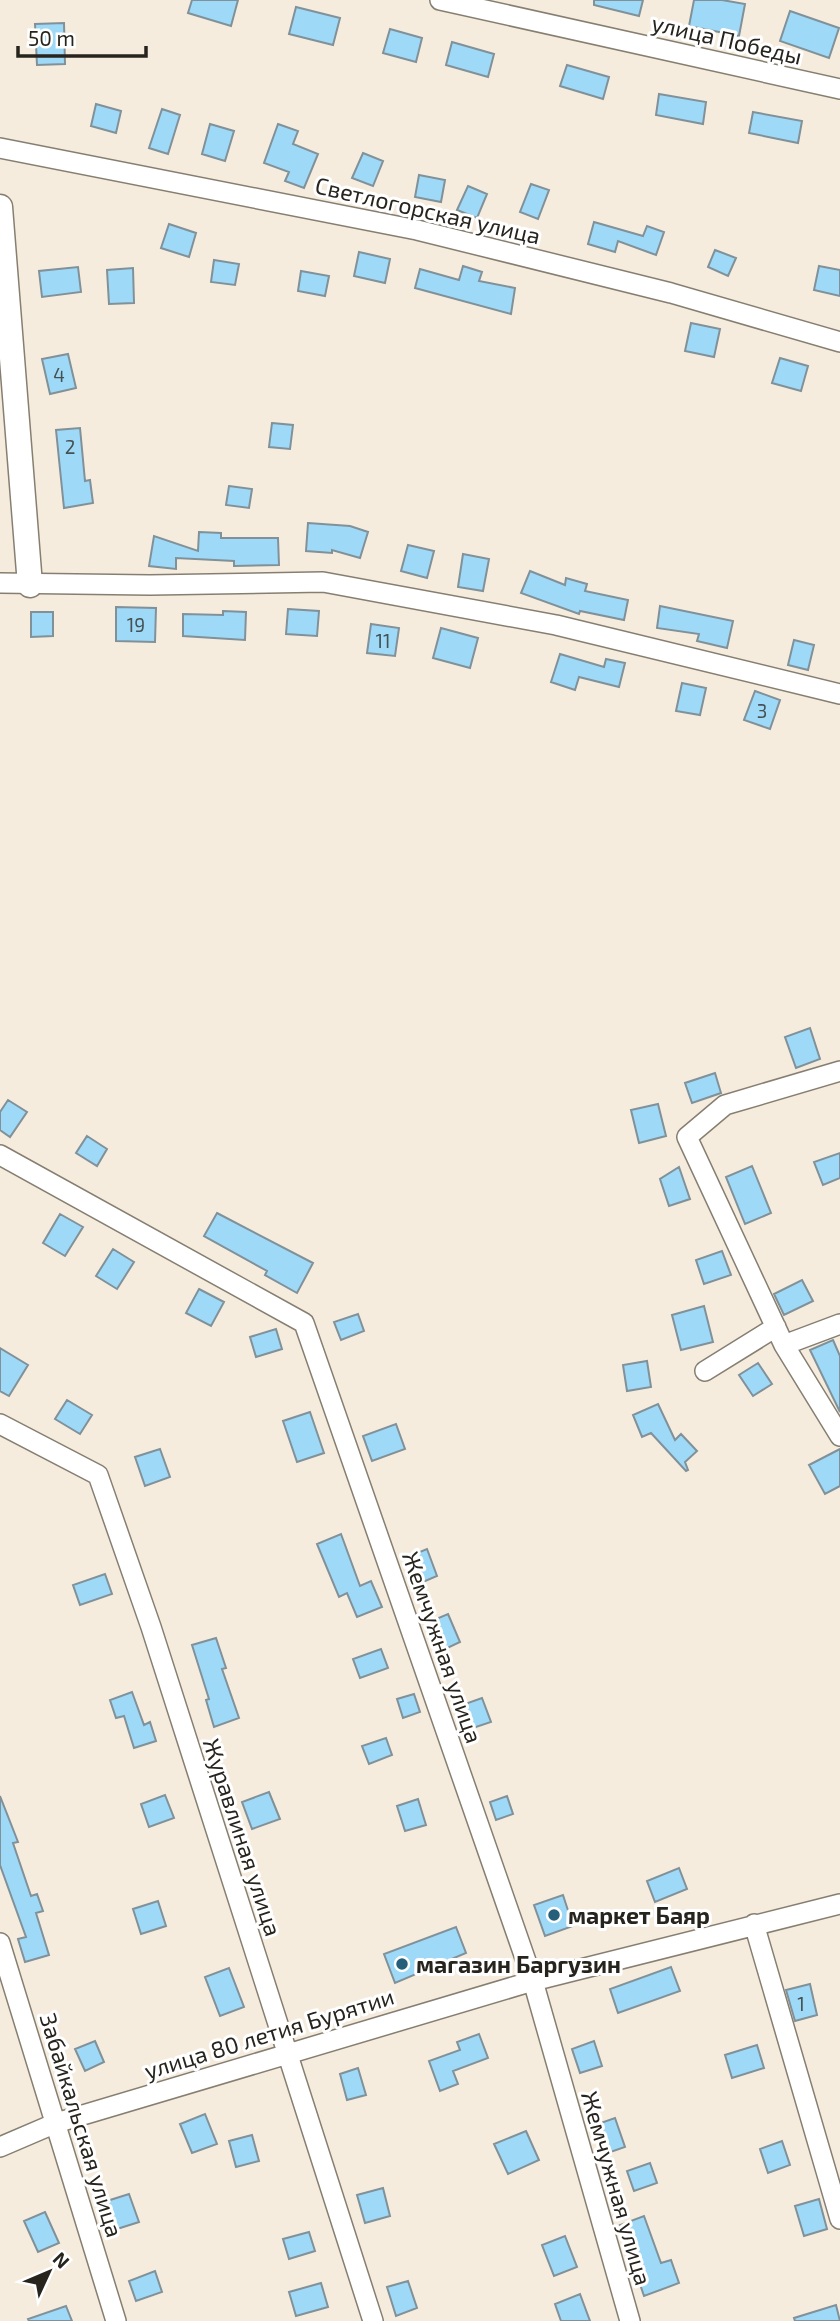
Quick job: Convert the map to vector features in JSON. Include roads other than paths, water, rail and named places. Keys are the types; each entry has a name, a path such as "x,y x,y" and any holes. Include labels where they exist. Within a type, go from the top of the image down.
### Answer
{"street":[{"name":"улица Победы","path":"440,0 840,89"},
{"name":"Светлогорская улица","path":"0,148 417,230 671,293 840,342"},
{"path":"0,207 1,249 30,585"},
{"path":"0,583 323,582 556,625 840,694"},
{"path":"840,1071 725,1105 687,1137 780,1336 840,1436"},
{"name":"Жемчужная улица","path":"0,1155 304,1323 533,1981 630,2321"},
{"path":"705,1371 780,1336 840,1324"},
{"name":"Журавлиная улица","path":"0,1424 98,1475 151,1627 373,2321"},
{"name":"улица 80 летия Бурятии","path":"0,2147 56,2123 533,1981 840,1904"},
{"path":"754,1924 840,2219"},
{"name":"Забайкальская улица","path":"0,1943 116,2321"}],"place":[{"name":"маркет Баяр","path":"554,1915"},
{"name":"магазин Баргузин","path":"402,1964"}]}
